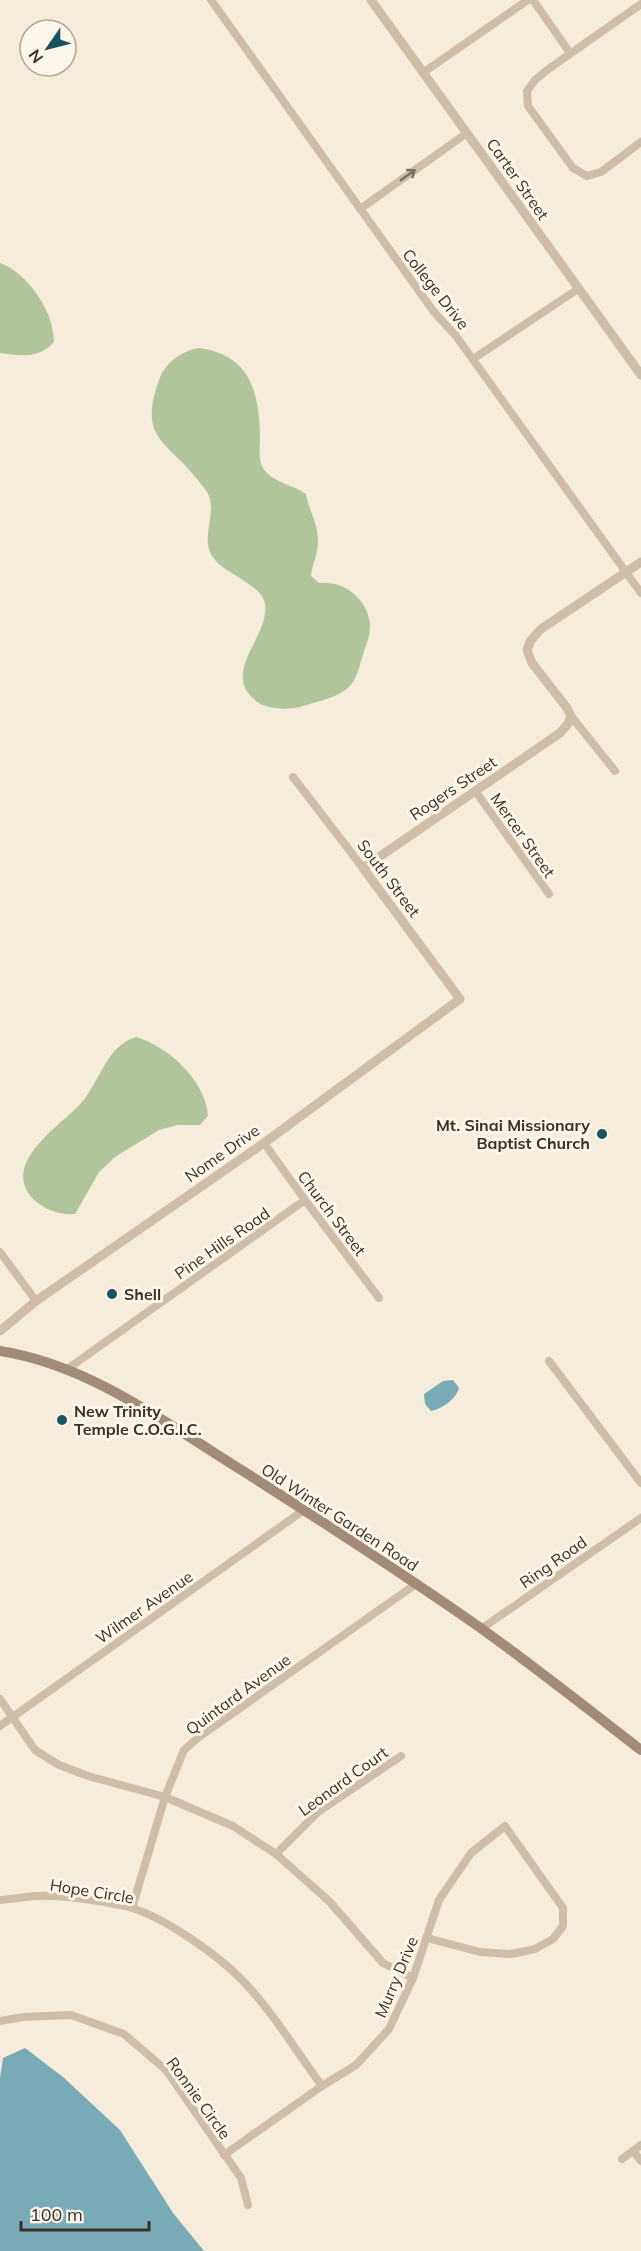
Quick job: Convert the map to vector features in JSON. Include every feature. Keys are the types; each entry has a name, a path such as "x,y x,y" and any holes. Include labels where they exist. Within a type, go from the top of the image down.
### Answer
{"main road":[{"name":"Old Winter Garden Road","path":"0,1351 66,1370 117,1393 145,1409 416,1584 481,1629 641,1750"}],"street":[{"name":"College Drive","path":"211,0 434,312 456,336 641,593"},
{"name":"Carter Street","path":"371,0 641,375"},
{"path":"424,72 528,0"},
{"path":"533,0 570,53"},
{"path":"641,4 570,53 535,80 527,91 528,106 573,168 587,176 601,172 641,142"},
{"path":"360,209 467,133"},
{"path":"472,359 578,289"},
{"path":"615,771 532,663 526,650 541,629 641,562"},
{"name":"Rogers Street","path":"363,868 560,733 568,724 571,716"},
{"name":"South Street","path":"293,777 460,999"},
{"name":"Mercer Street","path":"476,792 549,894"},
{"name":"Nome Drive","path":"0,1331 36,1301 264,1143 460,999"},
{"name":"Church Street","path":"264,1143 379,1298"},
{"name":"Pine Hills Road","path":"66,1370 305,1200"},
{"path":"0,1252 36,1301"},
{"path":"549,1361 641,1483"},
{"name":"Wilmer Avenue","path":"0,1726 304,1510"},
{"name":"Ring Road","path":"481,1629 641,1518"},
{"name":"Quintard Avenue","path":"132,1908 165,1797 184,1750 199,1737 416,1584"},
{"path":"0,1699 35,1750 59,1765 88,1776 165,1797 233,1826 276,1854 329,1901 383,1963 413,1978"},
{"name":"Leonard Court","path":"276,1854 318,1812 401,1756"},
{"name":"Murry Drive","path":"224,2155 322,2086 356,2065 389,2029 413,1978 439,1900 471,1853 505,1826 563,1908 565,1918 563,1926 553,1939 535,1949 511,1954 480,1952 427,1938"},
{"name":"Hope Circle","path":"0,1900 38,1896 132,1908 169,1926 208,1950 242,1980 268,2011 322,2086"},
{"name":"Ronnie Circle","path":"0,2021 23,2017 71,2015 123,2034 166,2070 241,2178 248,2205"},
{"path":"622,2159 641,2145"},
{"path":"633,2151 641,2162"}],"green space":[{"path":"0,263 11,268 30,285 38,295 50,319 54,342 36,354 0,353"},
{"path":"199,348 230,358 240,367 254,390 257,404 261,465 271,477 306,494 318,536 311,576 319,583 345,588 359,598 368,614 370,632 357,674 349,687 333,697 298,707 281,709 259,703 247,692 243,680 244,668 264,617 263,597 221,565 210,553 208,545 211,515 209,496 198,480 159,437 152,415 153,400 165,368 180,355"},
{"path":"136,1037 160,1048 183,1067 200,1090 206,1103 208,1116 200,1125 177,1125 159,1130 115,1157 99,1172 75,1214 58,1213 47,1209 33,1199 25,1185 24,1172 28,1158 48,1134 88,1095 117,1048"}],"water":[{"path":"453,1380 459,1388 455,1396 444,1406 431,1411 425,1404 424,1394 443,1381"},
{"path":"25,2048 63,2077 120,2130 173,2213 204,2251 0,2251 0,2078 3,2058"}],"place":[{"name":"Mt. Sinai Missionary Baptist Church","path":"602,1134"},
{"name":"Shell","path":"112,1294"},
{"name":"New Trinity Temple C.O.G.I.C.","path":"62,1420"}]}
